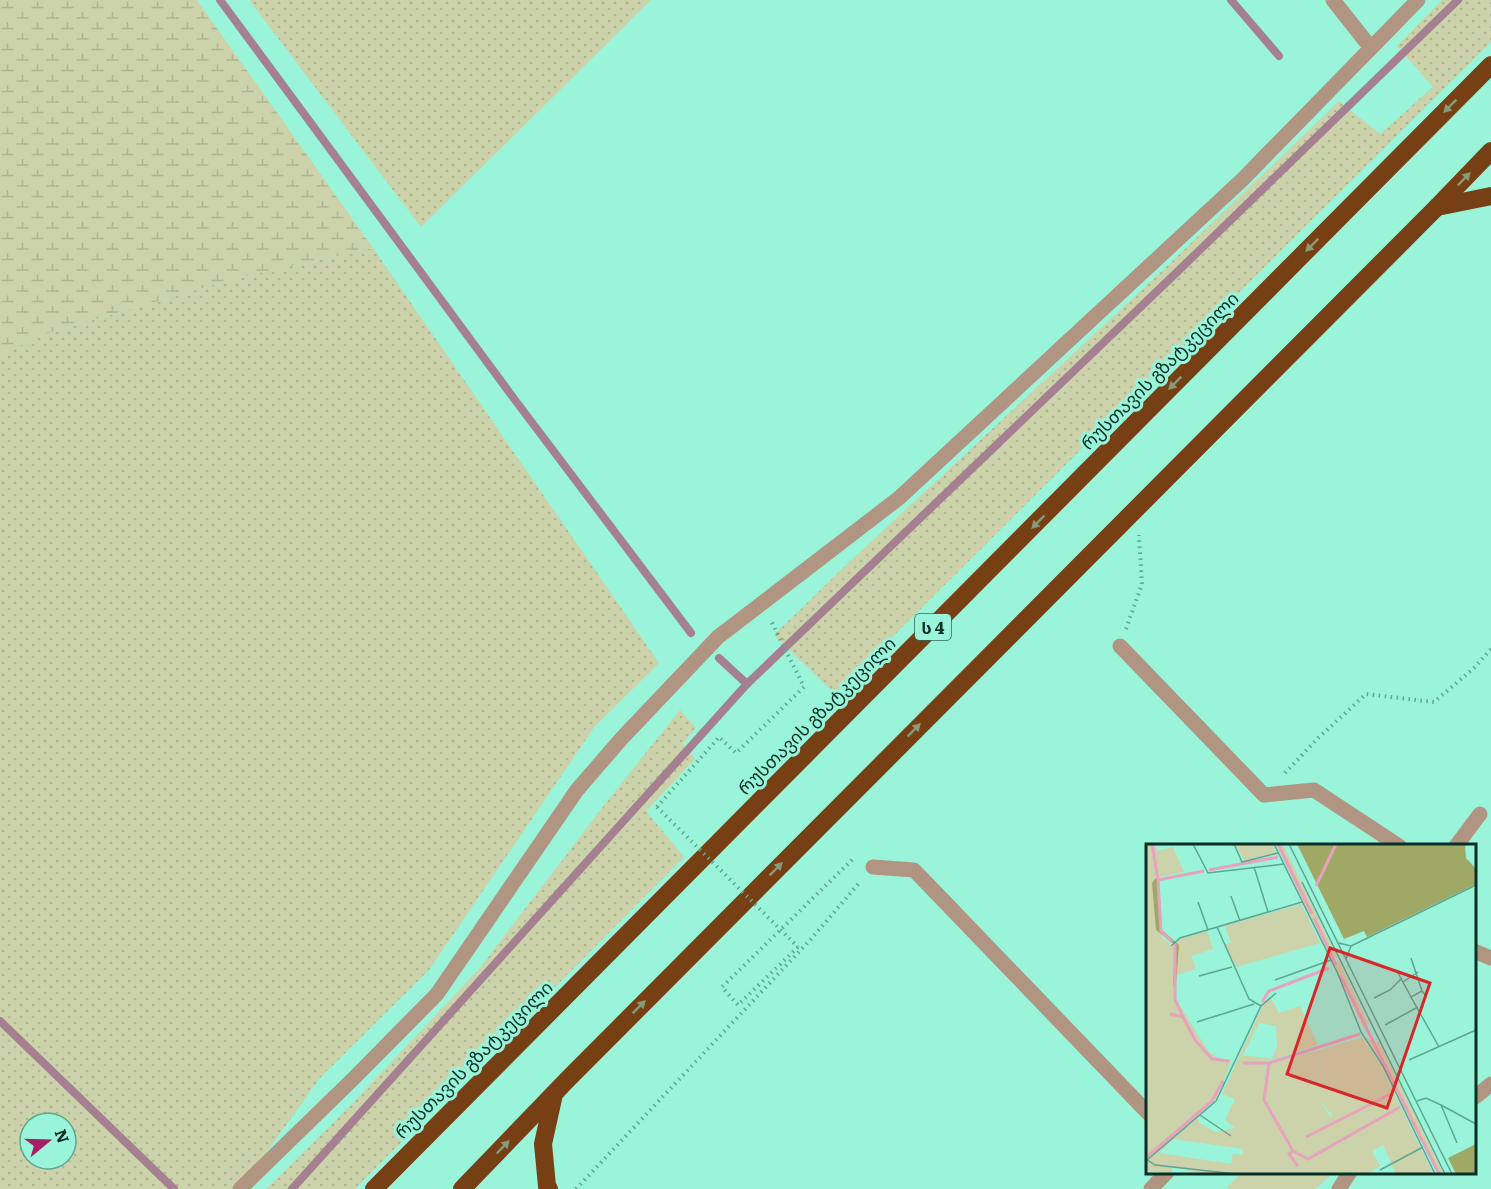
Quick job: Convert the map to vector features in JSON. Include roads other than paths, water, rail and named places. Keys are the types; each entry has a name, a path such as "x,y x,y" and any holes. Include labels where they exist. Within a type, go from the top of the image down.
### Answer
{"highway":[{"name":"რუსთავის გზატკეცილი","path":"374,1189 1491,65"},
{"path":"462,1189 554,1092 1491,152"},
{"path":"1437,207 1491,196"},
{"path":"549,1189 543,1144 554,1092"}],"street":[{"path":"1333,0 1371,48"},
{"path":"240,1189 437,994 577,790 621,738 718,636 899,498 1242,180 1418,0"},
{"path":"1120,646 1264,795 1314,790 1396,844"},
{"path":"1458,844 1480,814"},
{"path":"873,867 914,870 1146,1111"},
{"path":"1476,952 1491,957"},
{"path":"1476,1096 1491,1084"},
{"path":"1151,1189 1166,1174"},
{"path":"1339,1189 1349,1174"}],"waterway":[{"path":"220,0 515,400 691,633"},
{"path":"1231,0 1279,56"},
{"path":"292,1189 747,684 1458,0"},
{"path":"719,658 747,684"},
{"path":"0,1021 174,1189"}]}
